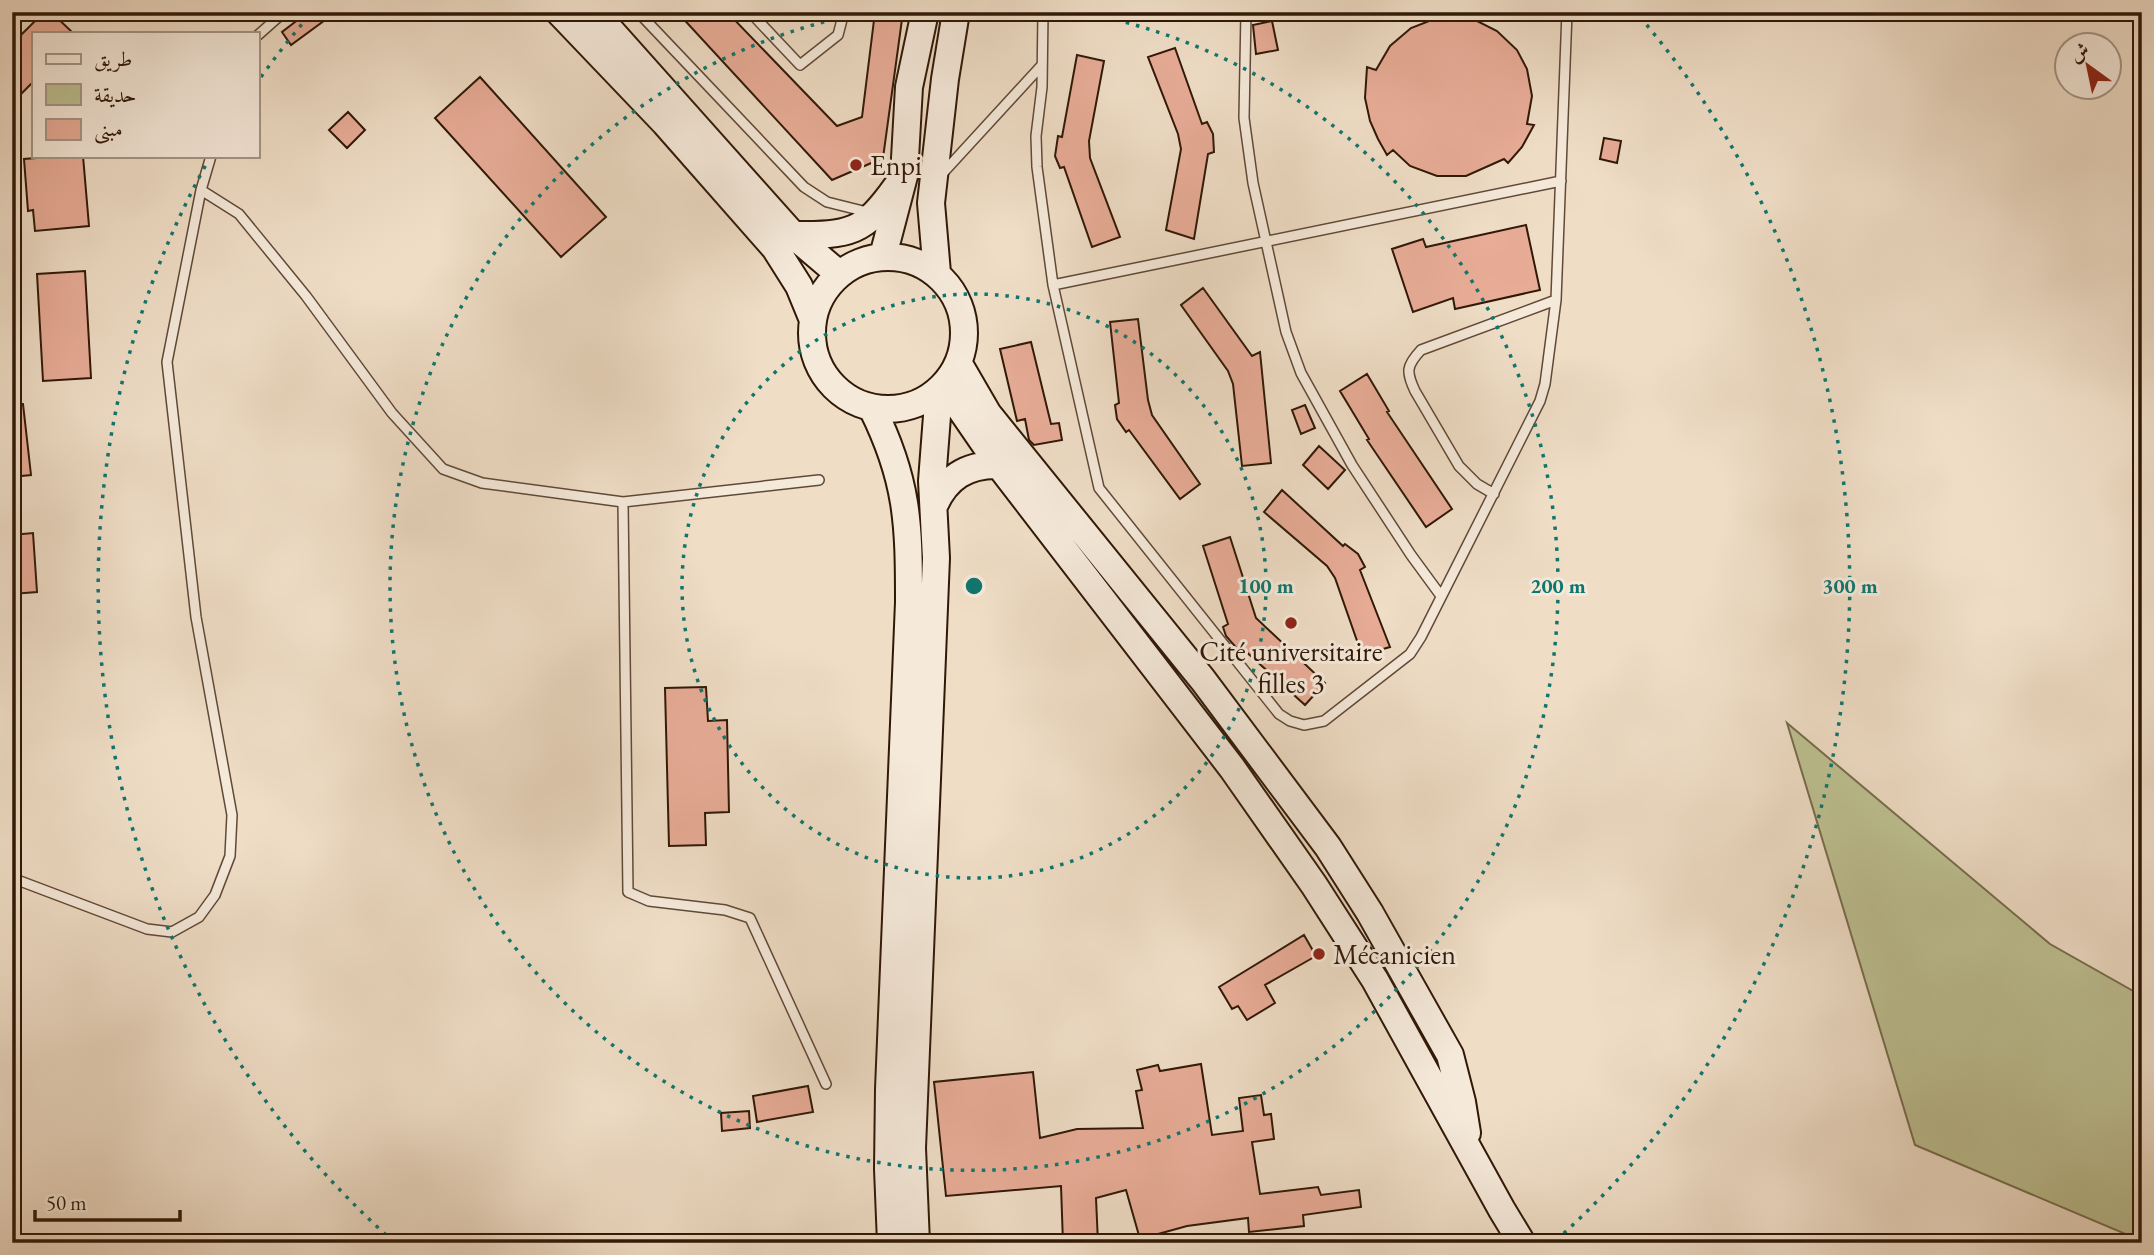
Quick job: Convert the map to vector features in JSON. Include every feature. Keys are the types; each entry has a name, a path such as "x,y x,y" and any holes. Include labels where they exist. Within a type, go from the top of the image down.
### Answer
{"main road":[{"path":"559,12 665,123 775,248 799,286 813,320"},
{"path":"594,12 793,235 839,274"},
{"path":"883,257 904,176 909,87 925,12"},
{"path":"937,273 931,202 945,79 956,12"},
{"path":"793,235 834,235 852,230 870,220 904,176"},
{"path":"883,257 912,260 937,273 949,285 963,315 964,348 959,363 941,388 915,405 887,410 857,403 830,383 820,369 813,345 813,320 827,287 839,274 860,262 883,257"},
{"path":"959,363 988,414 1203,680 1328,847 1370,913 1450,1055 1466,1124 1467,1149"},
{"path":"941,388 1278,832 1375,980 1467,1149 1522,1243"},
{"path":"916,1243 912,1148 936,558 932,461 941,388"},
{"path":"872,408 894,456 909,532 909,615 889,1089 891,1243"},
{"path":"934,506 948,482 959,474 985,465 999,466"}],"lane":[{"path":"259,34 284,12"},
{"path":"638,12 804,187 827,202 876,213"},
{"path":"750,12 800,65 838,35 844,12"},
{"path":"1043,12 1042,65 1035,136 1037,167 1054,285 1099,488 1279,714 1304,726 1324,721 1410,654 1540,401 1545,384 1556,300 1567,12"},
{"path":"1246,12 1244,118 1253,183 1286,332 1301,373 1352,465 1441,596"},
{"path":"933,183 1042,65"},
{"path":"12,878 147,929 172,932 199,917 215,895 230,856 232,815 196,617 167,362 201,191 210,158"},
{"path":"1054,285 1561,181"},
{"path":"201,191 239,214 306,296 392,413 443,469 482,483 623,502 819,480"},
{"path":"1494,494 1477,484 1459,466 1410,380 1408,370 1412,359 1421,350 1556,300"},
{"path":"623,502 628,892 649,901 725,910 750,918 826,1084"}],"green space":[{"path":"1787,723 2050,944 2142,996 2142,1241 1915,1145"}],"building":[{"path":"44,12 51,12 72,32 32,32 32,83 12,103 12,44"},
{"path":"308,12 336,12 291,45 282,32"},
{"path":"677,12 727,12 837,126 862,117 875,12 903,12 883,158 832,180"},
{"path":"1434,12 1477,14 1475,20 1497,31 1517,50 1527,69 1532,96 1527,124 1534,125 1522,147 1508,163 1504,159 1466,176 1437,176 1410,166 1393,150 1387,155 1378,139 1370,121 1365,98 1367,67 1376,70 1390,46 1411,28 1437,18"},
{"path":"1272,21 1278,50 1256,54 1253,25"},
{"path":"1175,48 1202,124 1207,122 1213,134 1214,152 1208,154 1194,239 1166,230 1181,149 1178,134 1148,57"},
{"path":"1077,55 1104,61 1089,141 1090,158 1120,237 1092,247 1064,167 1060,168 1055,156 1058,136 1062,137"},
{"path":"480,77 606,217 561,257 435,118"},
{"path":"348,112 365,130 347,148 329,130"},
{"path":"1604,138 1621,141 1617,163 1600,159"},
{"path":"83,158 89,226 35,231 33,210 28,211 24,159"},
{"path":"1526,225 1540,290 1455,309 1453,298 1413,312 1392,249 1423,239 1426,247"},
{"path":"85,271 91,378 43,381 37,274"},
{"path":"1203,288 1252,356 1260,352 1271,463 1242,466 1233,384 1228,371 1181,305"},
{"path":"1138,319 1152,415 1200,484 1180,499 1129,430 1126,432 1117,419 1115,405 1119,403 1110,322"},
{"path":"1031,342 1051,424 1059,423 1062,440 1034,445 1029,440 1025,419 1017,421 1000,349"},
{"path":"1367,374 1389,411 1387,412 1452,509 1426,527 1367,440 1369,439 1340,391"},
{"path":"23,404 31,475 12,477 12,405"},
{"path":"1305,405 1315,428 1301,434 1292,410"},
{"path":"1319,446 1345,470 1328,489 1303,465"},
{"path":"1282,490 1343,546 1345,544 1358,554 1365,567 1360,570 1390,647 1362,655 1335,578 1327,566 1264,512"},
{"path":"33,533 37,592 12,594 12,535"},
{"path":"1230,537 1256,618 1325,683 1305,705 1243,649 1239,651 1226,636 1223,627 1228,624 1203,546"},
{"path":"706,687 708,721 727,720 729,812 705,813 706,845 669,846 665,688"},
{"path":"1304,935 1316,956 1265,985 1275,1003 1247,1020 1238,1006 1232,1009 1219,987"},
{"path":"1201,1064 1212,1135 1243,1131 1239,1098 1261,1095 1264,1115 1271,1114 1274,1139 1252,1142 1260,1194 1318,1187 1321,1195 1359,1190 1361,1207 1303,1215 1304,1226 1249,1232 1248,1218 1187,1226 1140,1239 1126,1190 1096,1198 1098,1243 1063,1243 1061,1186 946,1196 934,1082 1033,1072 1040,1138 1077,1129 1143,1128 1136,1091 1142,1090 1137,1070 1158,1065 1160,1071"},
{"path":"808,1086 813,1112 757,1122 753,1096"},
{"path":"749,1111 750,1128 722,1131 721,1113"}],"place":[{"name":"Enpi","path":"856,165"},
{"name":"Cité universitaire filles 3","path":"1291,623"},
{"name":"Mécanicien","path":"1319,954"}]}
